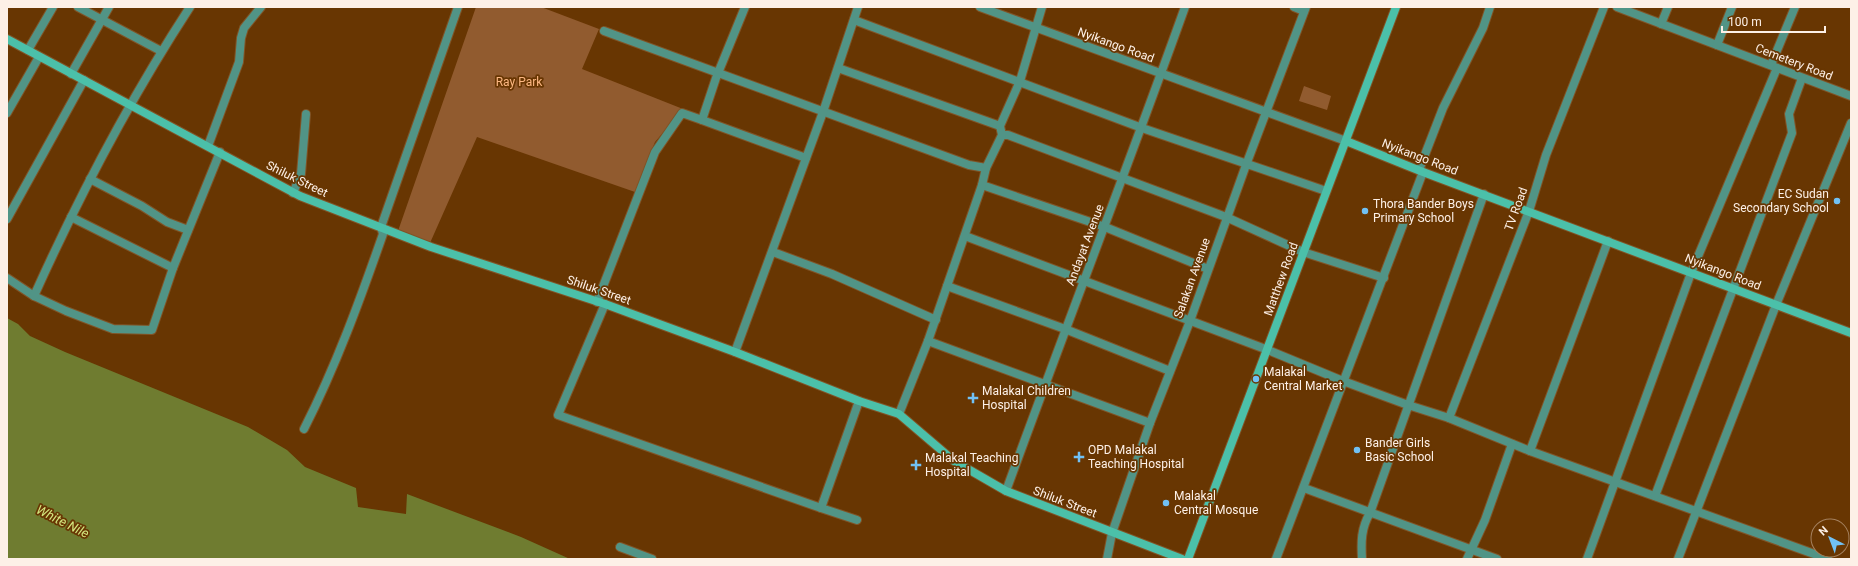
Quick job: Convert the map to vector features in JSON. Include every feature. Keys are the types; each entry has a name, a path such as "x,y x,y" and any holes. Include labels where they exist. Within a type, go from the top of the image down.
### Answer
{"street":[{"path":"28,50 53,7"},
{"path":"78,7 161,51"},
{"path":"71,74 109,7"},
{"path":"34,296 90,179 129,106 161,51 190,7"},
{"path":"208,146 239,62 241,38 244,28 261,7"},
{"path":"304,429 325,388 359,303 383,234 381,227 458,7"},
{"path":"702,120 718,73 745,7"},
{"path":"736,352 823,112 858,7"},
{"name":"Nyikango Road","path":"980,7 1266,111 1776,306 1851,333"},
{"path":"899,414 936,320 982,185 986,168 1002,135 1000,126 1020,81 1042,7"},
{"name":"Andayat Avenue","path":"1006,491 1065,329 1123,180 1185,7"},
{"path":"1294,7 1305,9"},
{"name":"Matthew Road","path":"1188,559 1396,7"},
{"path":"1276,559 1304,488 1342,381 1384,278 1443,108 1483,28 1490,7"},
{"name":"TV Road","path":"1450,418 1529,211 1546,155 1604,7"},
{"name":"Cemetery Road","path":"1617,7 1851,96"},
{"path":"1661,24 1668,7"},
{"path":"1717,45 1732,7"},
{"path":"1587,559 1691,273 1774,67 1795,7"},
{"name":"Salakan Avenue","path":"1107,559 1112,533 1150,422 1190,321 1226,217 1305,9"},
{"path":"854,20 1142,128 1326,191"},
{"path":"604,31 969,165 986,168"},
{"name":"Shiluk Street","path":"7,39 129,106 220,152 294,193 431,247 601,303 736,352 859,401 899,414 954,460 1006,491 1182,559"},
{"path":"7,113 39,57"},
{"path":"838,68 1000,126"},
{"path":"1655,496 1732,288 1792,133 1789,114 1802,78"},
{"path":"7,219 84,80"},
{"path":"294,193 301,174 306,133 306,114"},
{"path":"806,158 682,114 655,152 601,303 558,415 856,520"},
{"path":"1678,559 1776,306 1851,124"},
{"path":"1002,135 1008,135 1065,156 1123,180 1226,217 1303,252 1384,278"},
{"path":"7,278 34,296 113,329 152,330 173,268 220,152"},
{"path":"90,179 142,206 167,222 188,230"},
{"path":"982,185 1105,227 1208,269"},
{"path":"1362,559 1360,541 1364,523 1370,513 1484,194"},
{"path":"71,217 173,268"},
{"path":"965,236 1268,350 1342,381 1408,405 1450,418 1530,451 1828,559"},
{"path":"1530,451 1608,242"},
{"path":"773,252 832,274 936,320"},
{"path":"947,286 1065,329 1170,371"},
{"path":"928,341 1150,422"},
{"path":"822,508 859,401"},
{"path":"1467,559 1484,520 1512,444"},
{"path":"1304,488 1497,559"},
{"path":"620,547 652,559"}],"green space":[{"name":"Ray Park","path":"476,7 541,7 599,29 582,69 683,109 655,142 635,192 477,137 430,243 398,231"},
{"path":"1304,86 1331,96 1327,110 1299,101"}],"water":[{"name":"White Nile","path":"7,318 18,324 30,336 65,352 248,427 287,450 305,467 356,488 358,507 406,514 407,494 521,537 570,559 7,559"}],"place":[{"name":"EC Sudan Secondary School","path":"1837,201"},
{"name":"Thora Bander Boys Primary School","path":"1365,211"},
{"name":"Malakal Central Market","path":"1256,379"},
{"name":"Malakal Children Hospital","path":"973,398"},
{"name":"Bander Girls Basic School","path":"1357,450"},
{"name":"OPD Malakal Teaching Hospital","path":"1079,457"},
{"name":"Malakal Teaching Hospital","path":"916,465"},
{"name":"Malakal Central Mosque","path":"1166,503"}]}
